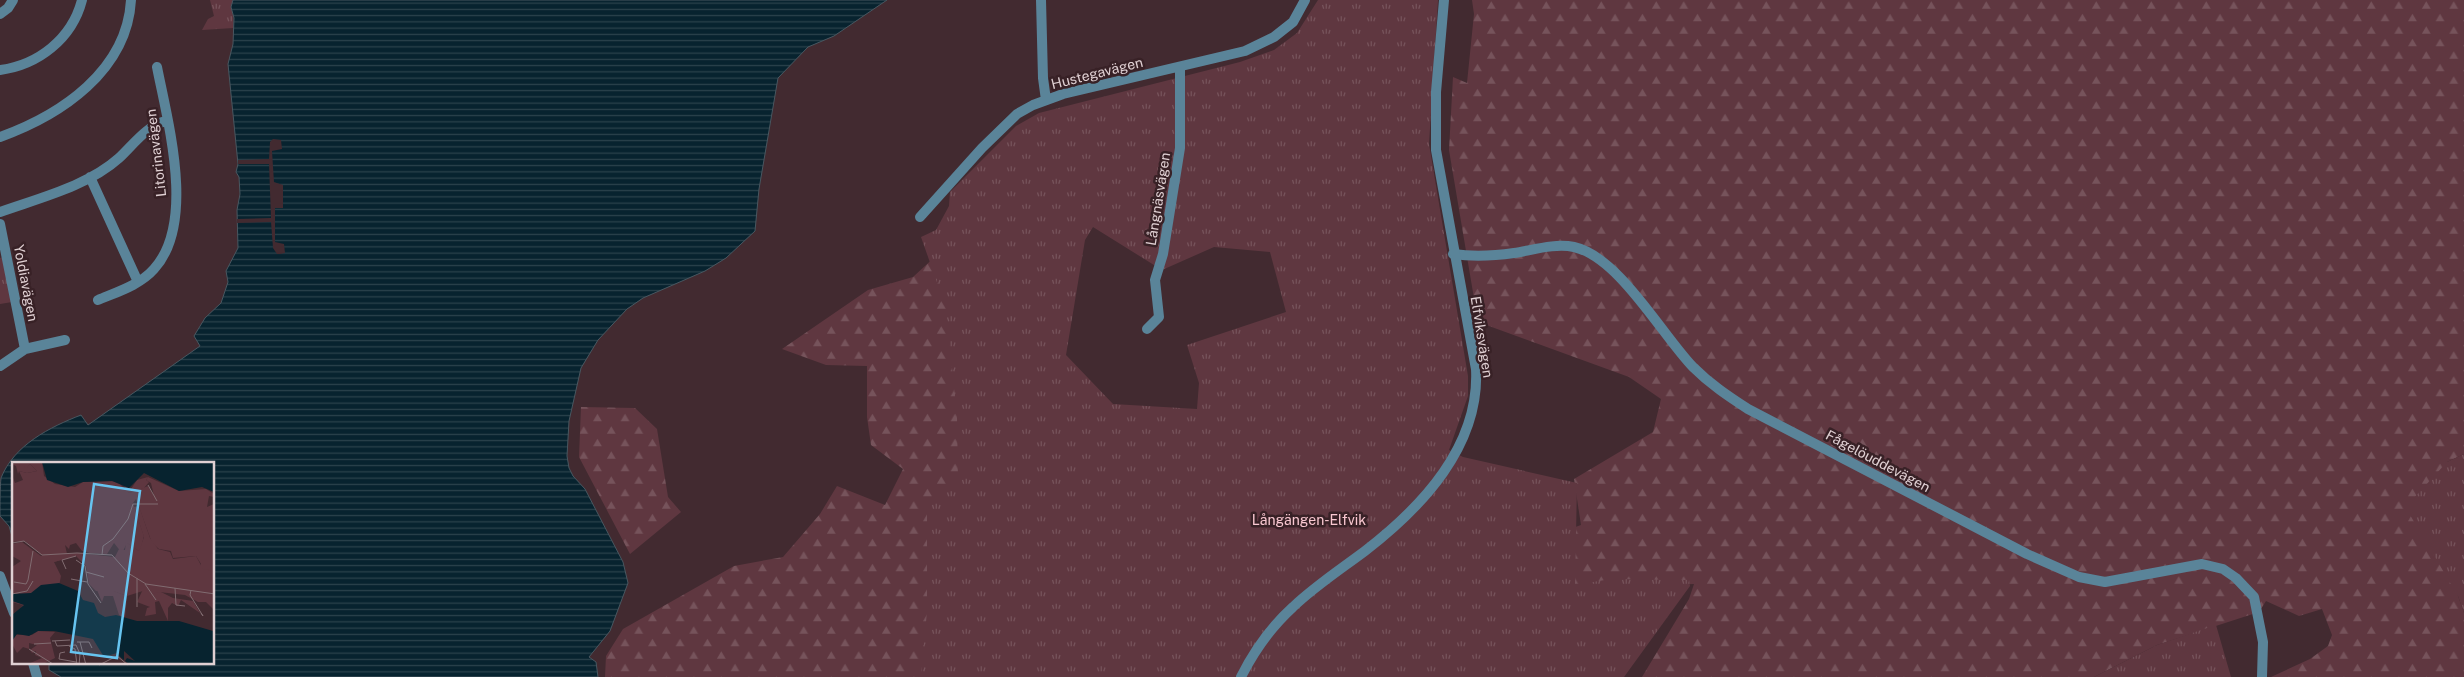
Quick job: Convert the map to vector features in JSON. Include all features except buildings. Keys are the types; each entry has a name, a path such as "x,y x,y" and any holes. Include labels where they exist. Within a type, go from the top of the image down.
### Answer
{"street":[{"path":"0,14 8,8 13,0"},
{"path":"0,70 29,63 46,53 64,35 82,0"},
{"path":"0,138 28,127 55,112 76,97 98,76 112,58 124,37 131,0"},
{"path":"1041,0 1043,78 1046,100"},
{"name":"Hustegavägen","path":"920,217 982,148 1017,114 1046,100 1245,51 1274,37 1293,22 1305,0"},
{"name":"Elfviksvägen","path":"1241,677 1259,646 1287,612 1394,527 1443,474 1460,447 1474,409 1477,383 1436,150 1436,92 1444,0"},
{"name":"Litorinavägen","path":"98,300 138,282 153,271 166,255 175,222 176,180 157,67"},
{"name":"Långnäsvägen","path":"1147,329 1159,318 1155,280 1163,254 1180,148 1180,67"},
{"path":"0,212 90,176 117,160 157,122 167,121"},
{"path":"90,176 138,282"},
{"name":"Yoldiavägen","path":"0,224 25,348"},
{"name":"Fågelöuddevägen","path":"1453,254 1478,256 1565,246 1585,251 1608,266 1626,284 1693,367 1716,388 1748,408 2010,546 2079,577 2105,582 2202,564 2223,569 2236,578 2254,597 2263,642 2262,677"},
{"path":"0,366 25,348 65,340"},
{"path":"0,576 12,608"},
{"path":"33,664 37,677"}],"green space":[{"path":"210,0 233,0 233,28 202,30 208,19 214,16"},
{"name":"Långängen-Elfvik","path":"1318,0 1438,0 1429,144 1468,376 1468,396 1449,450 1463,457 1577,483 1575,585 1611,579 1689,580 1690,586 1624,677 921,677 927,611 927,506 958,483 957,417 946,308 921,237 936,230 949,206 950,192 1016,126 1039,113 1240,62 1274,50 1297,33","holes":["1093,227 1162,270 1214,247 1270,252 1286,312 1187,345 1199,383 1197,409 1113,404 1066,355 1085,240"]},
{"path":"1472,0 2464,0 2464,454 2447,462 2458,596 2464,613 2464,677 2271,677 2310,659 2328,646 2332,635 2322,609 2299,616 2266,601 2259,612 2157,645 2094,677 1642,677 1689,599 1694,584 1578,588 1526,545 1581,525 1574,479 1653,432 1661,399 1629,377 1478,322 1449,150 1453,77 1467,83 1474,14"},
{"path":"938,254 978,427 931,677 605,677 606,656 623,629 734,566 783,557 820,514 837,486 885,505 903,469 871,445 867,417 867,366 826,365 782,349 868,290 913,277"},
{"path":"3,257 12,302 0,304 0,258"},
{"path":"581,407 635,408 657,429 668,497 681,512 630,554 579,457"},
{"path":"2464,454 2464,613 2458,596 2410,515 2412,500 2447,462"},
{"path":"2216,625 2231,677 2094,677 2157,645"}],"water":[{"path":"233,0 887,0 834,36 808,47 778,78 759,189 755,231 726,258 705,271 643,298 627,309 598,340 581,368 569,421 567,456 569,468 573,476 585,489 623,562 628,583 610,631 589,657 596,662 598,677 61,677 49,670 49,664 215,664 215,462 12,462 12,536 9,526 0,516 0,491 1,478 7,466 34,439 57,425 81,415 88,425 200,346 194,336 205,318 221,303 228,282 226,271 238,248 237,210 240,194 239,177 236,172 238,164 228,64 233,44 234,18 231,7"}],"pier":[{"path":"273,139 281,140 282,149 272,151 274,182 283,185 283,208 275,208 275,242 284,244 285,253 280,254 277,254 273,248 271,222 237,223 237,219 271,218 269,164 238,164 238,160 269,159 270,142"}]}
